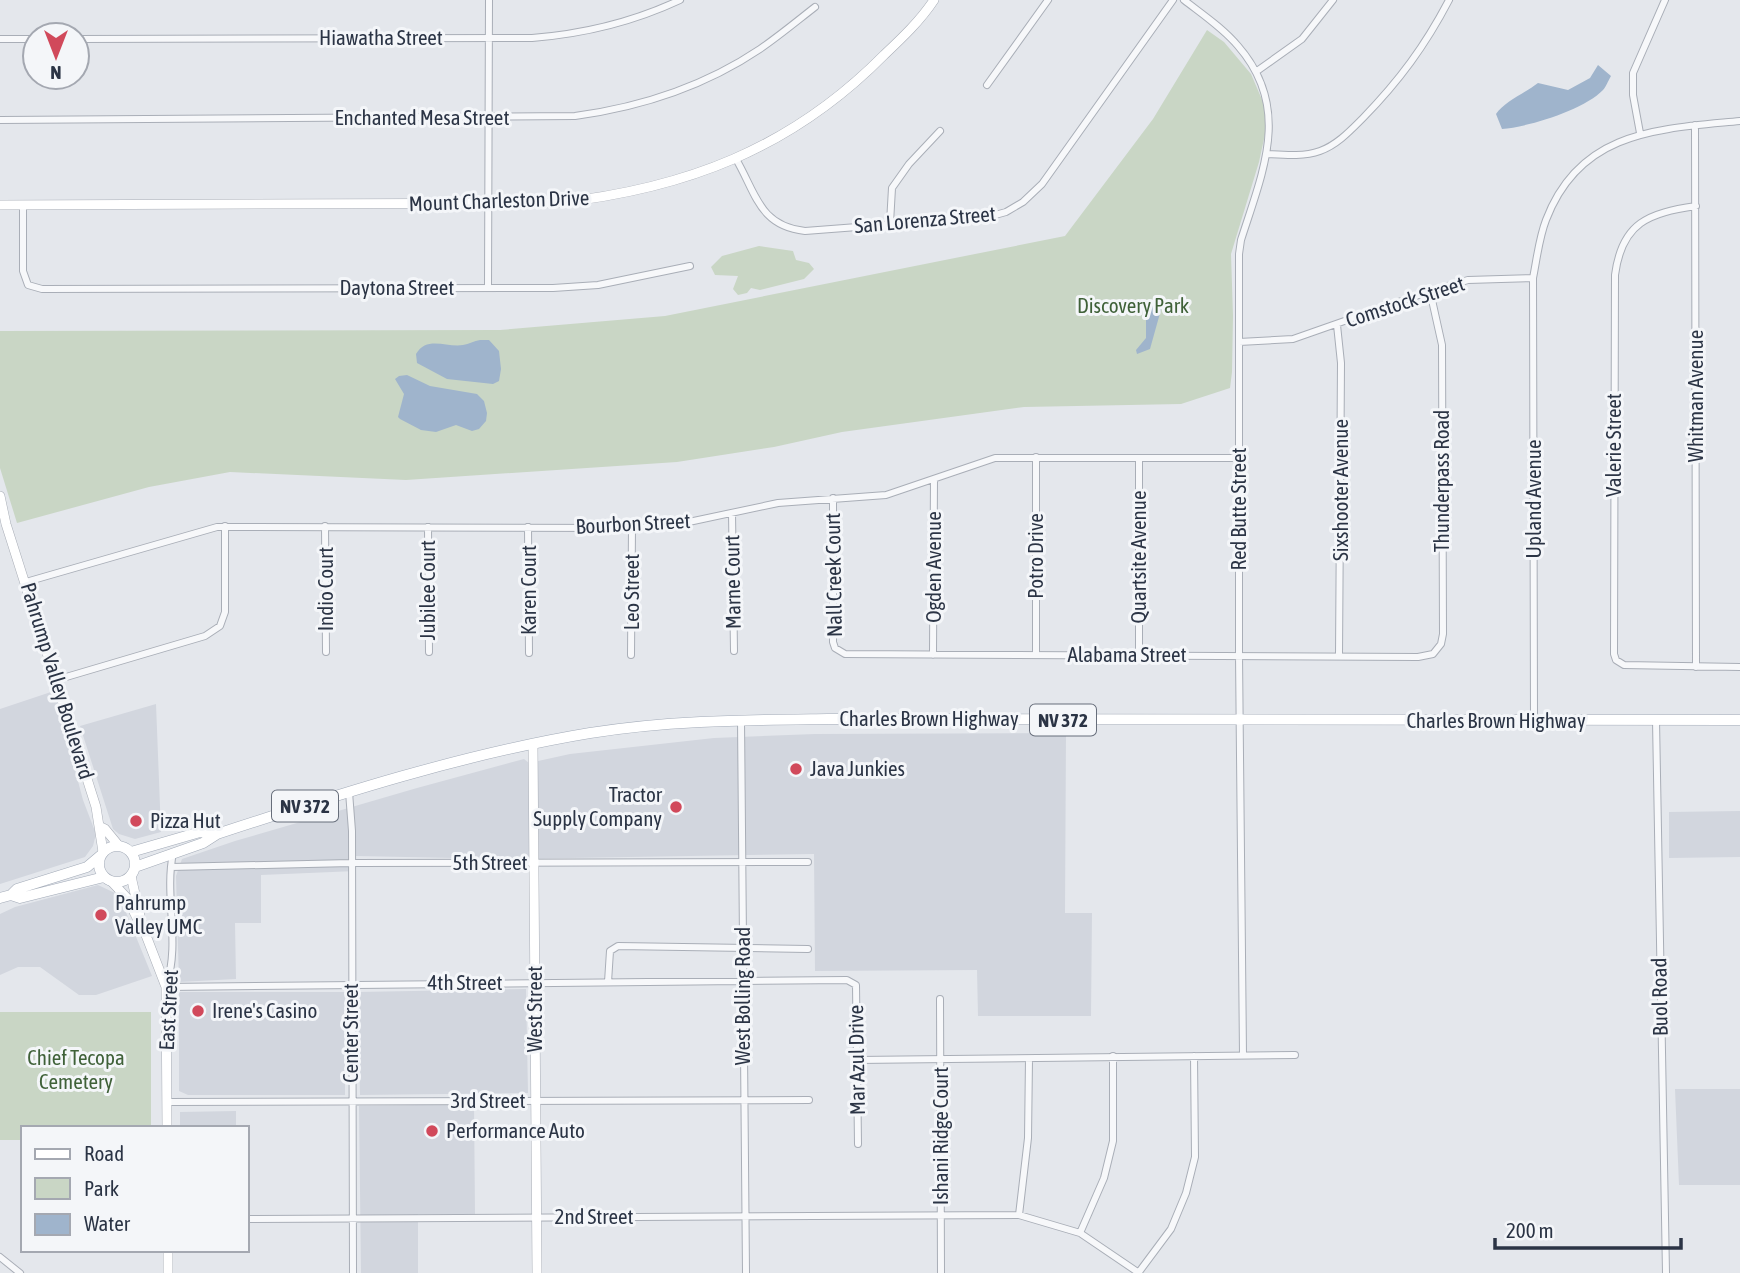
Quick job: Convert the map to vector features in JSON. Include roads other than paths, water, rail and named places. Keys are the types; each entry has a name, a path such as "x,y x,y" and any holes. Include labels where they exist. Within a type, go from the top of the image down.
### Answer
{"main road":[{"name":"Charles Brown Highway","path":"133,871 174,851 203,843 217,834 430,769 533,744 643,727 741,720 1740,720"},
{"name":"Charles Brown Highway","path":"131,852 200,832 217,834"},
{"name":"NV 372","path":"5,896 17,889 87,867 113,846 120,846"},
{"path":"120,846 131,852 133,871"},
{"path":"101,854 99,867 108,879"},
{"name":"NV 372","path":"5,896 20,898 108,879 122,881 133,871"}],"street":[{"path":"488,288 489,0"},
{"name":"Hiawatha Street","path":"91,39 532,38 575,34 632,19 680,0"},
{"name":"Mount Charleston Drive","path":"0,205 556,204 611,197 657,187 736,159 799,125 845,92 900,40 934,0"},
{"path":"988,85 1048,0"},
{"name":"San Lorenza Street","path":"736,159 760,204 771,218 784,228 805,231 988,217 1006,212 1023,202 1042,184 1173,0"},
{"name":"Red Butte Street","path":"1184,0 1237,44 1256,71 1268,106 1270,135 1241,240 1239,655 1243,1055"},
{"path":"1256,71 1302,39 1333,0"},
{"path":"1266,154 1314,153 1341,139 1406,71 1437,23 1448,0"},
{"path":"1640,133 1633,95 1633,73 1665,0"},
{"name":"Enchanted Mesa Street","path":"0,120 576,117 644,102 712,76 760,49 815,6"},
{"path":"0,39 21,39"},
{"path":"1533,278 1548,216 1567,182 1585,162 1603,150 1640,133 1740,121"},
{"name":"Whitman Avenue","path":"1692,667 1695,125"},
{"path":"890,223 892,188 909,164 940,131"},
{"name":"Daytona Street","path":"23,205 23,271 28,285 42,289 583,287 690,266"},
{"name":"Valerie Street","path":"1692,667 1624,665 1616,660 1614,654 1615,275 1619,254 1636,227 1654,214 1696,206"},
{"name":"Comstock Street","path":"1239,342 1293,339 1468,280 1533,278"},
{"name":"Upland Avenue","path":"1533,278 1534,721"},
{"name":"Thunderpass Road","path":"1418,657 1425,657 1437,651 1443,634 1442,345 1430,291"},
{"name":"Sixshooter Avenue","path":"1337,325 1341,363 1339,656"},
{"name":"Potro Drive","path":"1036,654 1037,457"},
{"name":"Bourbon Street","path":"26,582 204,529 225,526 670,526 778,503 886,495 995,458 1239,458"},
{"name":"Quartsite Avenue","path":"1139,458 1139,655"},
{"name":"Ogden Avenue","path":"933,655 934,479"},
{"name":"Pahrump Valley Boulevard","path":"0,496 6,524 101,827 101,854"},
{"name":"Nall Creek Court","path":"833,498 832,642 838,650"},
{"name":"Marne Court","path":"732,513 734,651"},
{"path":"55,680 205,636 220,626 225,612 225,526"},
{"name":"Indio Court","path":"325,526 326,652"},
{"name":"Jubilee Court","path":"428,527 429,652"},
{"name":"Karen Court","path":"528,527 529,653"},
{"name":"Leo Street","path":"631,655 632,528"},
{"name":"Alabama Street","path":"838,650 855,655 1418,657"},
{"path":"1692,667 1740,667"},
{"name":"West Bolling Road","path":"741,720 746,1273"},
{"name":"Buol Road","path":"1656,720 1666,1273"},
{"name":"West Street","path":"533,744 537,1273"},
{"name":"Center Street","path":"349,792 353,1273"},
{"name":"Pahrump Valley Boulevard","path":"101,827 120,846"},
{"name":"East Street","path":"167,1126 166,987 171,972 171,867 174,851"},
{"name":"5th Street","path":"171,867 351,863 808,862"},
{"path":"133,871 142,925"},
{"path":"108,879 127,898 142,925 166,987"},
{"path":"608,982 610,951 618,946 808,949"},
{"name":"4th Street","path":"166,987 847,980"},
{"name":"Mar Azul Drive","path":"847,980 856,985 858,1144"},
{"name":"Ishani Ridge Court","path":"940,999 941,1273"},
{"path":"857,1060 1296,1055"},
{"path":"1080,1233 1104,1178 1113,1142 1113,1056"},
{"path":"1139,1273 1171,1229 1186,1193 1195,1157 1194,1056"},
{"path":"1018,1215 1028,1138 1029,1059"},
{"name":"3rd Street","path":"167,1102 809,1100"},
{"name":"2nd Street","path":"248,1219 1018,1215 1080,1233 1139,1273"},
{"path":"168,1252 168,1273"},
{"path":"0,1257 20,1273"}],"water":[{"path":"1598,65 1611,76 1604,89 1594,97 1570,111 1526,125 1502,129 1496,114 1509,102 1538,83 1568,90 1590,78"},
{"path":"1146,305 1162,306 1150,349 1137,354 1136,350 1146,338"},
{"path":"489,340 499,351 499,381 493,384 447,379 417,363 416,354 426,345 463,345"},
{"path":"407,375 430,386 477,394 484,401 486,421 479,429 472,431 456,425 436,432 421,430 400,419 398,417 404,394 395,379"}],"place":[{"name":"Java Junkies","path":"796,769"},
{"name":"Tractor Supply Company","path":"676,807"},
{"name":"Pizza Hut","path":"136,821"},
{"name":"Pahrump Valley UMC","path":"101,915"},
{"name":"Irene's Casino","path":"198,1011"},
{"name":"Performance Auto","path":"432,1131"}],"park label":[{"name":"Discovery Park","path":"1133,306"},
{"name":"Chief Tecopa Cemetery","path":"76,1070"}]}
